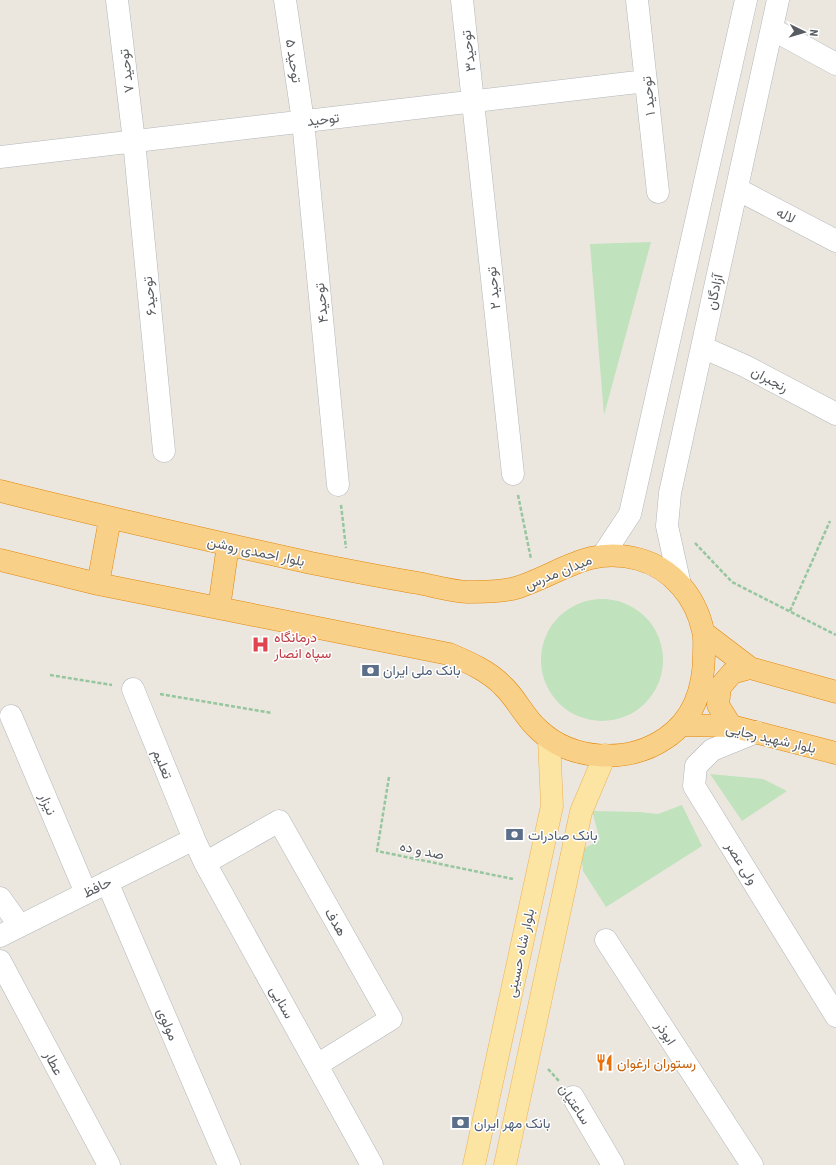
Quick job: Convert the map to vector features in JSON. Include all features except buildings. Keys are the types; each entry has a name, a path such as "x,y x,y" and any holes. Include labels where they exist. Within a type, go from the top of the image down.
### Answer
{"highway":[{"name":"بلوار احمدی روشن","path":"0,491 110,519 348,570 465,592 516,589"},
{"path":"98,584 110,519"},
{"path":"0,560 98,584 220,608 228,544"},
{"name":"میدان مدرس","path":"220,608 450,654 477,667 502,684 527,718 549,739 562,746 589,755 635,752 663,740 682,725 695,703 701,686 704,671 704,632 696,610 680,585 670,575 639,560 603,555 586,558 516,589"},
{"path":"704,632 750,668 836,692"},
{"path":"731,726 718,705 720,687 732,673 750,668"},
{"name":"بلوار شهید رجایی","path":"682,725 731,726 836,753"}],"main road":[{"name":"بلوار شاه حسینی","path":"474,1165 552,806 549,739"},
{"path":"505,1165 581,812 605,755"}],"street":[{"name":"توحید ۷","path":"118,0 134,141"},
{"name":"توحید ۵","path":"285,0 303,121"},
{"name":"توحید۳","path":"462,0 474,101"},
{"name":"توحید ۱","path":"636,0 658,192"},
{"path":"603,555 630,514 746,0"},
{"name":"آزادگان","path":"680,585 667,526 670,493 778,0"},
{"path":"772,29 836,64"},
{"name":"توحید","path":"0,157 646,81"},
{"name":"توحید ۲","path":"474,101 513,474"},
{"name":"توحید۴","path":"303,121 338,485"},
{"name":"توحید۶","path":"134,141 164,451"},
{"name":"لاله","path":"737,189 836,241"},
{"name":"رنجبران","path":"702,347 746,366 836,414"},
{"name":"تعلیم","path":"133,689 194,839"},
{"name":"نیزار","path":"11,716 86,893"},
{"name":"ولی عصر","path":"756,732 712,750 696,766 694,786 836,1016"},
{"name":"هدف","path":"205,863 279,822 391,1018 317,1066"},
{"name":"سنایی","path":"194,839 205,863 372,1165"},
{"name":"حافظ","path":"0,936 194,839"},
{"name":"مولوی","path":"107,882 229,1165"},
{"path":"0,898 20,926"},
{"name":"ابوذر","path":"606,940 752,1165"},
{"name":"عطار","path":"0,961 109,1165"},
{"name":"ساعتیان","path":"573,1097 613,1165"}],"path":[{"path":"513,474 535,581"},
{"path":"338,485 348,570"},
{"path":"790,611 830,521"},
{"path":"690,538 732,582 836,635"},
{"name":"صد و ده","path":"389,777 377,851 535,884"},
{"name":"ساعتیان","path":"530,1048 573,1097"}],"green space":[{"path":"651,242 604,415 590,244"},
{"path":"602,599 625,603 636,609 645,617 653,626 659,637 663,660 659,683 653,694 645,703 636,711 625,717 602,721 579,717 568,711 559,703 551,694 545,683 541,660 545,637 551,626 559,617 568,609 579,603"},
{"path":"710,774 763,779 787,791 742,821"},
{"path":"682,805 702,846 606,907 583,871 581,850 600,840 592,811 658,814"}],"place":[{"name":"درمانگاه سپاه انصار","path":"261,645"},
{"name":"بانک ملی ایران","path":"370,670"},
{"name":"بانک صادرات","path":"515,835"},
{"name":"رستوران ارغوان","path":"604,1063"},
{"name":"بانک مهر ایران","path":"461,1123"}]}
